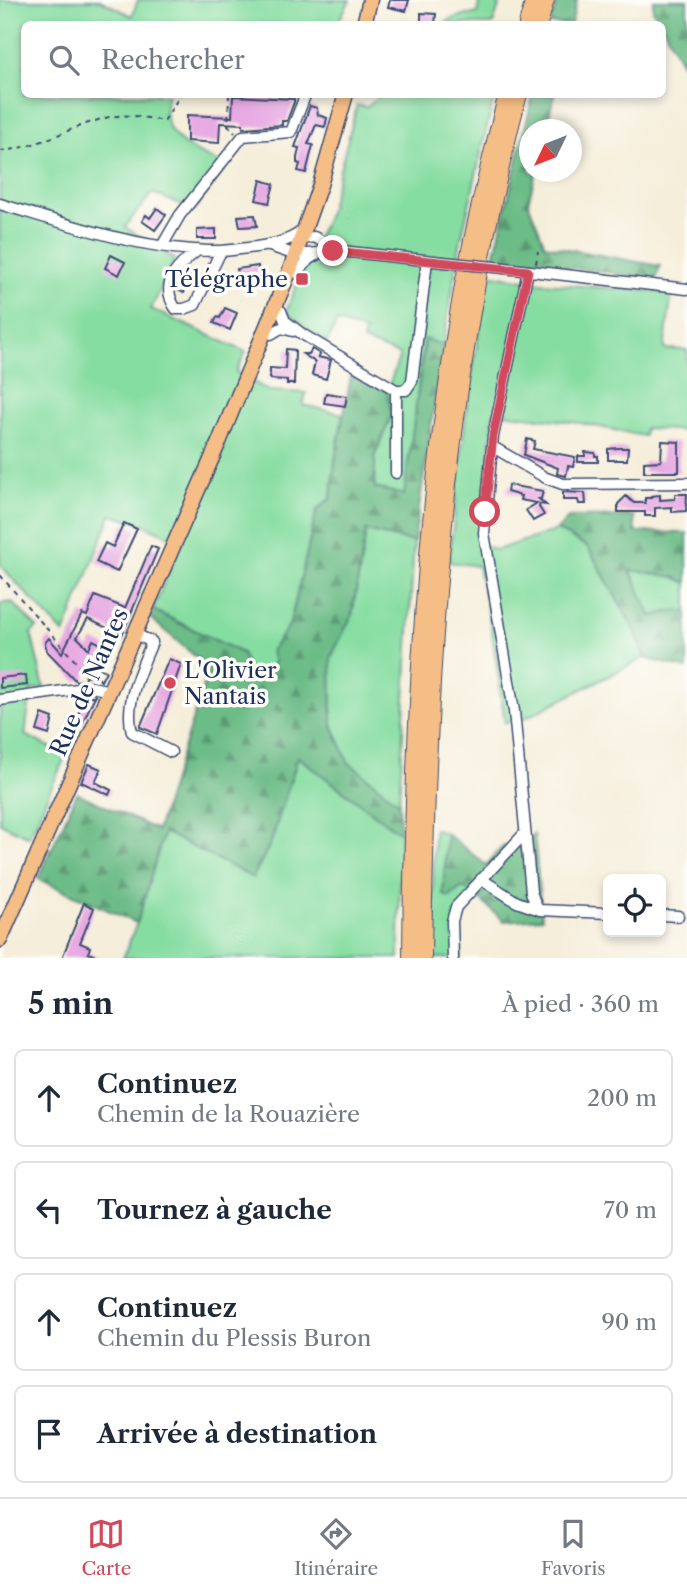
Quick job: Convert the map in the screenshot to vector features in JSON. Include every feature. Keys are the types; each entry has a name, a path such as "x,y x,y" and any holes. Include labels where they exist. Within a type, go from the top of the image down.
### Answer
{"highway":[{"path":"528,21 534,0"},
{"path":"540,21 546,0"},
{"path":"411,958 419,670 436,467 462,291 506,98"},
{"path":"423,958 430,686 446,489 460,377 476,287 498,178 518,98"}],"main road":[{"path":"365,21 370,0"},
{"path":"278,321 332,171 347,98"},
{"name":"Rue de Nantes","path":"278,321 291,273 305,242 347,98"},
{"name":"Rue de Nantes","path":"0,940 219,442 278,321 291,273"}],"street":[{"path":"162,246 180,215 240,139 243,136 291,132 304,98"},
{"path":"0,204 112,236 162,246 220,251 305,242 327,248"},
{"path":"281,246 296,237 305,242 341,251 687,289"},
{"path":"281,246 291,273 327,248"},
{"path":"198,250 176,268 168,286 170,301 176,309 195,305 220,251"},
{"path":"278,321 396,390 406,390 412,381 427,261"},
{"path":"531,271 495,426 484,533 514,711 531,892 540,910"},
{"path":"396,390 396,473"},
{"path":"493,447 546,478 563,484 687,483"},
{"path":"135,634 152,642 136,682 129,720 132,732 171,752"},
{"path":"0,700 92,687 110,691"},
{"path":"453,958 453,913 460,901 525,833"},
{"path":"481,878 517,902 540,910 603,913"},
{"path":"666,915 678,916"}],"path":[{"path":"0,150 33,145 109,117 126,115 164,121 178,98"},
{"path":"229,98 228,125 240,139"},
{"path":"531,271 538,251"},
{"path":"0,575 88,673 92,687"}],"green space":[{"path":"0,0 100,0 132,16 138,0 350,0 339,21 21,21 21,98 167,98 165,110 167,123 173,133 191,149 227,166 194,210 152,193 125,227 175,259 151,309 246,352 236,372 269,391 306,393 303,405 343,414 331,498 317,510 290,624 271,651 274,662 266,675 249,674 241,653 153,610 181,542 143,524 111,515 64,634 0,565"},
{"path":"479,0 501,0 494,21 448,21 450,19 478,13"},
{"path":"558,0 577,0 572,21 551,21"},
{"path":"653,0 687,0 687,75 666,32 666,21 660,21 653,10"},
{"path":"378,98 484,98 493,101 460,244 443,345 424,340 405,495 375,488 375,455 392,414 387,391 400,355 363,341 365,331 337,322 327,343 286,312 328,215 357,105 367,107"},
{"path":"532,98 553,98 548,119 527,119"},
{"path":"519,153 519,182 533,182 528,202 545,245 660,266 656,279 494,257"},
{"path":"489,274 542,283 672,293 664,349 687,350 687,431 645,428 644,436 580,423 494,412 481,545 496,550 557,530 588,547 637,634 644,658 523,719 505,723 492,631 478,566 449,562 468,398"},
{"path":"425,339 443,345 414,542 366,531 352,615 331,657 332,725 348,762 399,803 400,833 298,757 271,842 253,878 164,832 137,923 38,879 77,793 157,830 209,668 150,618 153,610 242,653 249,674 266,675 274,662 271,651 290,624 317,510 331,498 351,376 387,391 392,414 375,455 375,488 404,495"},
{"path":"634,516 635,532 687,533 687,583 675,577 630,570 651,616 677,610 687,612 687,669 644,658 637,634 588,547 557,530 569,517"},
{"path":"366,531 414,542 399,803 348,762 332,725 331,657 352,615"},
{"path":"630,569 675,577 687,583 687,612 677,610 651,616"},
{"path":"12,602 37,628 31,633 44,688 31,690 25,735 66,755 29,837 0,823 0,604"},
{"path":"298,757 400,833 399,958 123,958 137,923 164,831 271,842"},
{"path":"434,829 447,834 443,895 462,887 476,896 460,915 461,958 432,958"},
{"path":"447,834 486,865 503,846 518,848 534,834 542,918 504,921 462,887 450,897 443,895"}],"building":[{"path":"390,0 409,0 406,11 388,7"},
{"path":"421,13 436,14 435,21 421,21"},
{"path":"233,98 294,99 287,121 282,121 282,125 243,128 243,124 220,123 219,143 187,141 187,115 232,117"},
{"path":"310,106 317,108 318,115 327,118 325,127 316,125 308,144 313,145 306,173 298,171 299,148 295,147"},
{"path":"261,180 274,184 269,203 256,200"},
{"path":"157,208 166,215 155,230 142,221 146,215 150,218"},
{"path":"255,215 257,226 240,227 238,216"},
{"path":"216,229 216,239 197,239 197,230"},
{"path":"111,255 125,262 119,275 105,268"},
{"path":"258,266 259,281 248,282 247,277 238,278 237,269"},
{"path":"186,271 192,273 184,293 177,290"},
{"path":"225,308 237,313 230,330 214,323"},
{"path":"286,349 295,350 294,384 287,384 287,380 270,379 270,368 285,369"},
{"path":"312,349 320,354 318,357 331,360 326,379 312,375 315,362 303,354 309,354"},
{"path":"326,393 347,396 345,406 324,403"},
{"path":"527,439 535,441 533,449 575,457 573,467 568,466 566,476 557,474 558,468 524,455"},
{"path":"662,441 679,442 679,472 644,472 644,462 661,461"},
{"path":"628,448 627,460 608,460 608,449"},
{"path":"585,452 595,453 598,462 578,462 578,456 585,456"},
{"path":"508,485 543,491 539,499 546,505 540,504 539,507 544,515 533,521 526,510 537,503 520,500 521,496 507,492"},
{"path":"563,492 585,493 586,504 579,504 578,500 563,500"},
{"path":"675,494 687,494 686,511 672,512 672,507 655,508 655,516 645,516 645,512 618,512 618,504 626,496 634,503 645,503 645,498 651,496 660,495 660,500 675,499"},
{"path":"124,523 137,529 117,572 96,562 105,543 113,547"},
{"path":"151,546 158,549 122,635 88,619 77,637 89,649 93,640 107,647 98,668 106,671 101,681 89,669 84,680 76,681 47,651 45,643 49,638 62,653 82,614 87,616 95,596 125,608"},
{"path":"169,659 181,664 157,734 140,727"},
{"path":"26,675 27,685 0,688 0,678"},
{"path":"86,696 95,696 82,724 75,721"},
{"path":"42,714 53,718 49,735 37,731"},
{"path":"89,764 101,769 95,782 111,790 109,795 81,782"},
{"path":"84,903 94,908 80,943 90,947 88,953 101,958 62,958"}],"place":[{"name":"Télégraphe","path":"302,279"},
{"name":"L'Olivier Nantais","path":"170,683"}],"route":[{"path":"333,251 528,271 493,436 485,512"}]}
